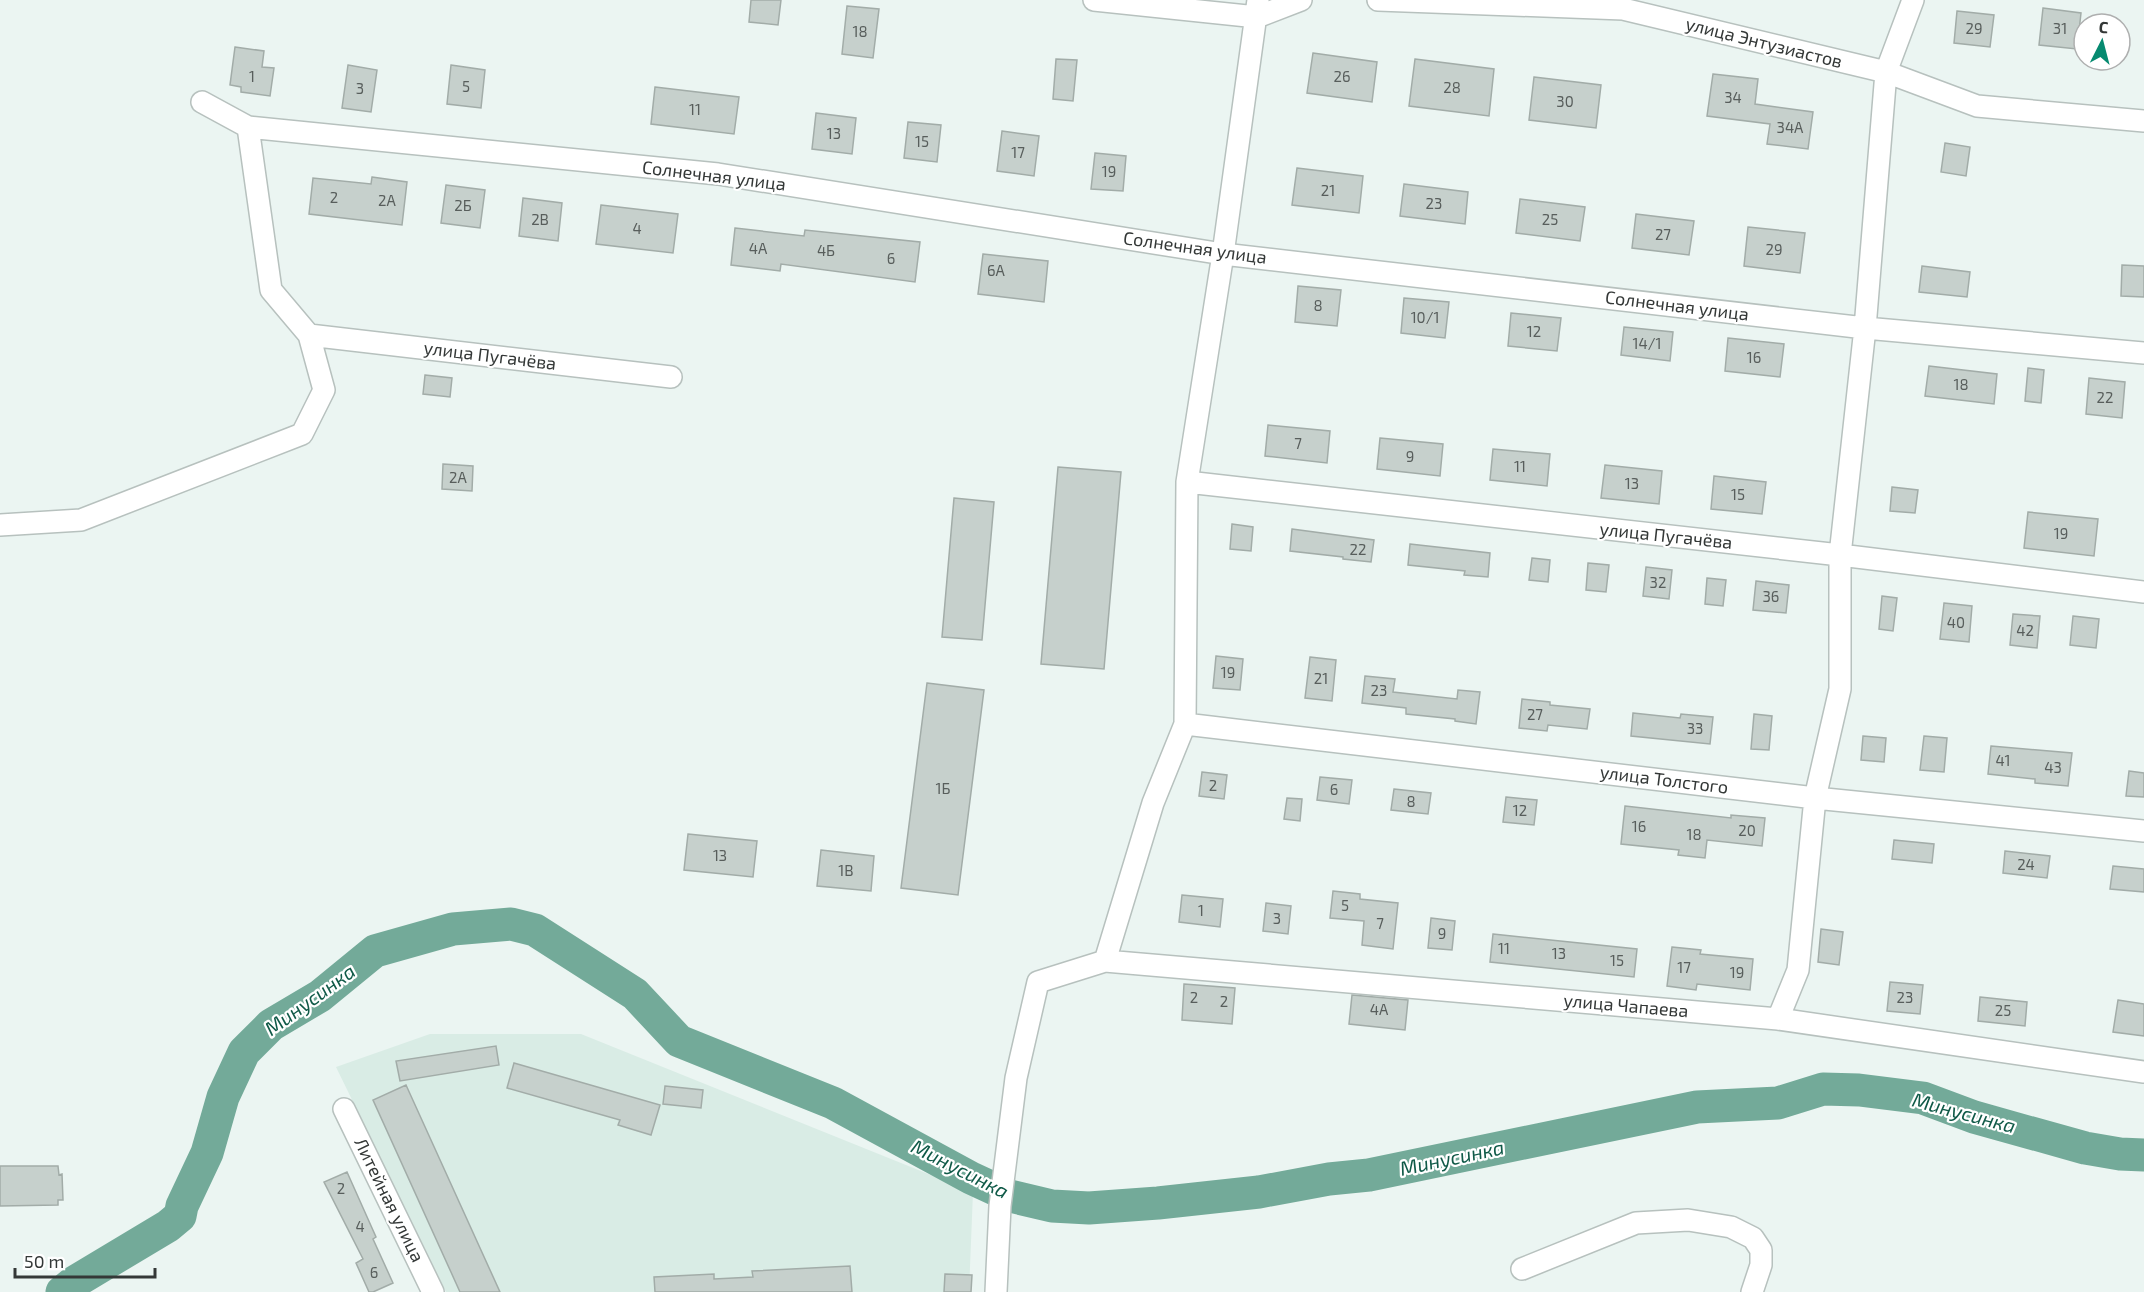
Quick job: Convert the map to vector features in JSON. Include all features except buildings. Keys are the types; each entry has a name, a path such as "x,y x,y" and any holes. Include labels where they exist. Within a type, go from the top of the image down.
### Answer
{"street":[{"path":"1094,0 1258,9 1301,0"},
{"name":"улица Энтузиастов","path":"1378,0 1619,4 1886,72 1977,106 2144,121"},
{"path":"1778,1019 1798,970 1815,798 1840,689 1840,555 1865,328 1886,72 1913,0"},
{"path":"996,1292 1000,1206 1016,1078 1038,982 1105,961 1153,803 1185,724 1187,482 1258,9"},
{"path":"0,525 81,520 302,434 324,390 309,335 271,290 248,127 202,102"},
{"name":"Солнечная улица","path":"248,127 718,174 1223,254 1865,328 2144,353"},
{"name":"улица Пугачёва","path":"309,335 671,377"},
{"name":"улица Пугачёва","path":"1187,482 1840,555 2144,592"},
{"name":"улица Толстого","path":"1185,724 1815,798 2144,831"},
{"name":"улица Чапаева","path":"1105,961 1778,1019 2144,1072"},
{"name":"Литейная улица","path":"344,1109 433,1292"},
{"path":"1522,1269 1636,1222 1688,1220 1731,1227 1753,1238 1761,1250 1761,1265 1752,1292"}],"shaded area":[{"path":"430,1034 581,1034 973,1192 969,1292 446,1292 336,1067"}],"waterway":[{"name":"Минусинка","path":"62,1292 73,1283 168,1226 180,1216 182,1206 207,1153 223,1097 244,1052 271,1025 320,996 375,951 453,929 511,924 535,930 635,994 679,1041 833,1103 971,1178 1010,1196 1052,1206 1089,1208 1259,1192 1329,1179 1369,1175 1697,1107 1778,1103 1823,1089 1859,1090 1923,1098 1974,1117 2085,1148 2120,1154 2144,1155"}]}
